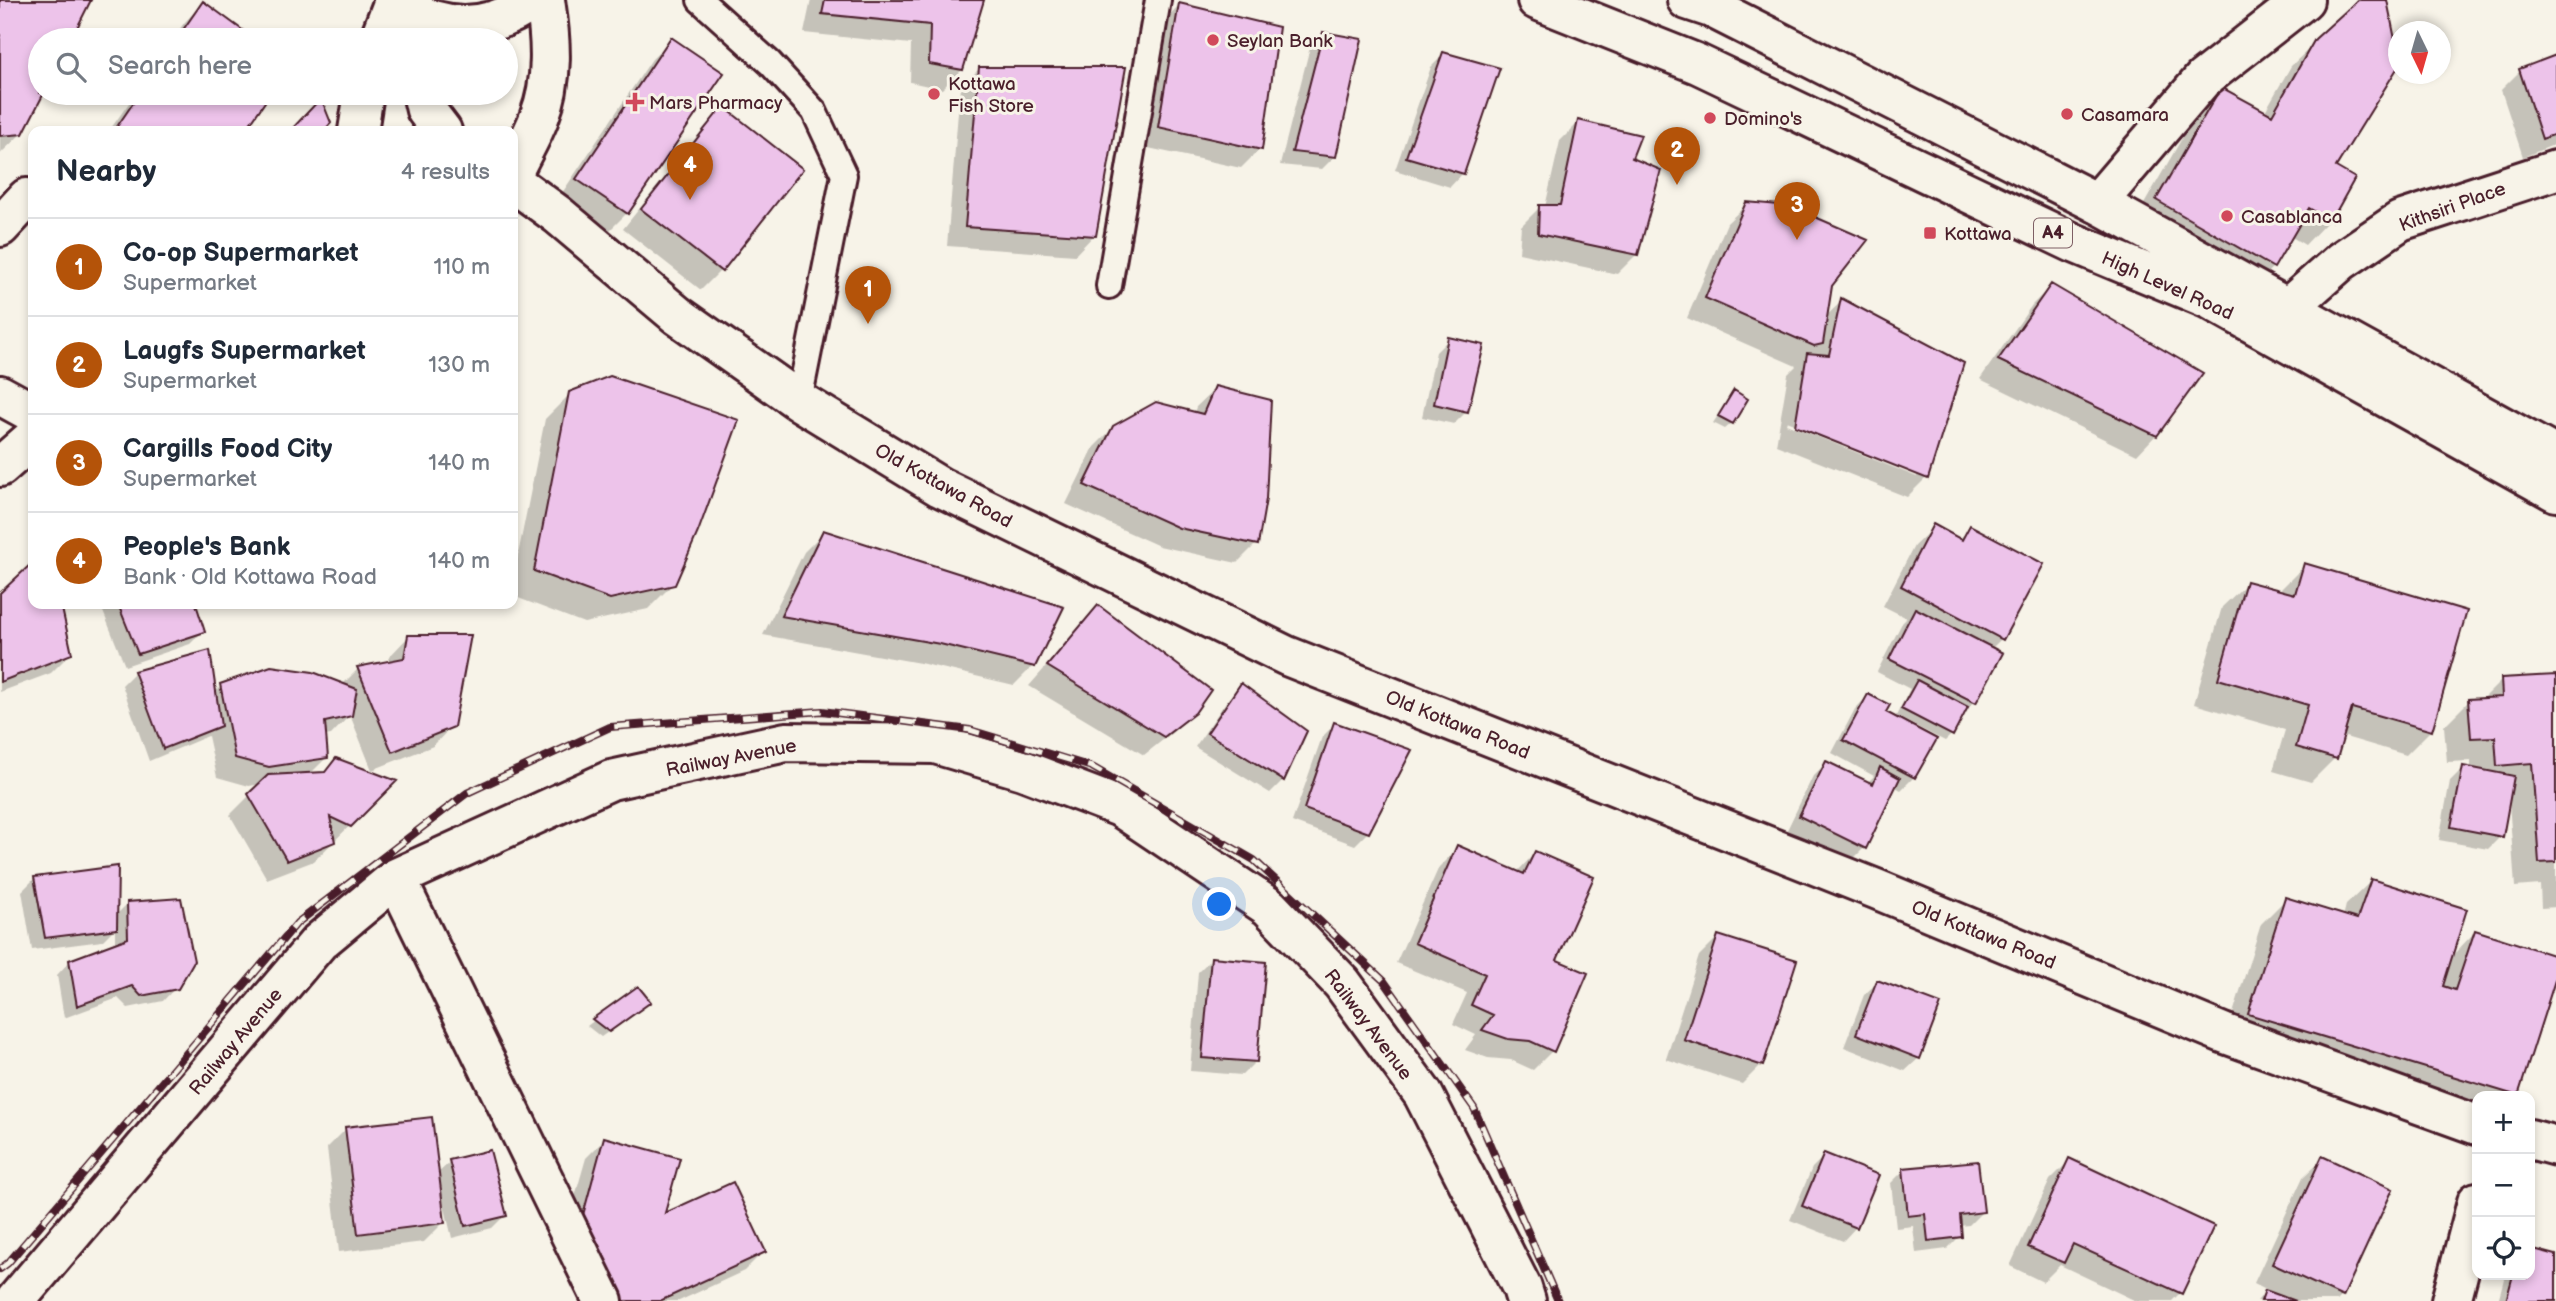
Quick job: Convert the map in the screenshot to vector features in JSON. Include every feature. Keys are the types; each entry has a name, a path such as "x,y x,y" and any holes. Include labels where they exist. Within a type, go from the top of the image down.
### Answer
{"main road":[{"path":"391,28 405,14 449,26 484,25 517,13 534,0"},
{"path":"518,161 539,117 549,78 551,39 545,0"},
{"name":"High Level Road","path":"1537,0 1698,64 2074,243 2209,299 2556,492"},
{"name":"High Level Road","path":"1687,0 1726,15 2097,202 2556,456"},
{"path":"2097,202 2203,79 2304,0"},
{"path":"359,126 362,105"},
{"path":"425,105 438,126"},
{"name":"Kithsiri Place","path":"2289,307 2341,261 2400,221 2556,170"},
{"name":"Old Kottawa Road","path":"518,186 558,215 677,315 799,401 940,487 1287,656 1876,890 2223,1033 2472,1123"},
{"path":"0,227 27,198"},
{"path":"0,395 28,410"},
{"path":"0,467 28,443"},
{"name":"Railway Avenue","path":"15,1301 319,942 397,878 611,780 786,742 935,744 1047,779 1121,807 1269,907 1342,983 1423,1094 1522,1288 1526,1301"},
{"path":"397,878 603,1301"},
{"path":"2535,1140 2556,1146"},
{"path":"2451,1301 2473,1217"}],"lane":[{"path":"700,0 771,62 814,111 844,175 799,401"},
{"path":"1109,286 1158,0"}],"building":[{"path":"0,0 91,0 77,28 28,28 28,105 38,105 23,134 0,136"},
{"path":"825,0 984,0 963,70 929,64 930,25 822,14"},
{"path":"2358,0 2387,0 2391,21 2388,21 2388,83 2336,167 2355,178 2331,221 2309,208 2274,268 2156,200 2221,87 2272,115 2315,39"},
{"path":"203,1 240,28 184,28"},
{"path":"1179,3 1279,27 1262,150 1158,127"},
{"path":"1323,32 1362,39 1336,157 1292,152"},
{"path":"671,37 724,73 628,214 576,179"},
{"path":"1443,52 1500,68 1464,174 1406,157"},
{"path":"2556,55 2556,134 2542,139 2519,69"},
{"path":"979,67 1126,67 1096,236 965,227"},
{"path":"132,105 263,105 248,126 117,126"},
{"path":"314,105 324,105 331,123 328,126 295,126"},
{"path":"723,106 803,169 722,272 641,209"},
{"path":"1578,120 1641,135 1632,158 1661,170 1638,255 1538,234 1539,205 1560,205"},
{"path":"1746,202 1790,206 1868,240 1832,286 1823,344 1814,346 1705,298"},
{"path":"2051,284 2203,373 2157,436 1998,360"},
{"path":"1841,298 1964,363 1928,479 1795,426 1807,353 1829,355"},
{"path":"1448,337 1484,345 1468,412 1434,404"},
{"path":"610,376 739,420 698,532 675,585 610,599 534,571 569,392"},
{"path":"1215,386 1271,400 1266,499 1258,545 1179,528 1084,485 1113,426 1156,402 1203,414"},
{"path":"1734,390 1748,399 1733,424 1718,416"},
{"path":"1933,524 1962,540 1970,525 2044,564 2003,640 1901,586"},
{"path":"823,530 1064,607 1035,667 940,644 781,616"},
{"path":"2304,563 2467,611 2432,731 2352,708 2337,759 2296,747 2308,705 2218,679 2246,581 2295,594"},
{"path":"28,567 28,609 62,609 72,654 0,682 0,593"},
{"path":"1098,605 1211,690 1195,713 1164,737 1047,666"},
{"path":"1915,608 2003,653 1976,703 1889,659"},
{"path":"120,609 198,609 205,632 138,654"},
{"path":"408,635 471,635 454,727 392,752 357,667 404,658"},
{"path":"210,650 221,726 163,749 134,671"},
{"path":"271,666 313,672 357,689 352,716 325,722 328,758 269,767 235,758 220,684"},
{"path":"2556,675 2556,862 2539,863 2532,763 2497,766 2495,737 2471,738 2468,699 2502,697 2501,678"},
{"path":"1917,680 1968,707 1953,736 1901,709"},
{"path":"1241,683 1307,731 1284,781 1207,733"},
{"path":"1868,694 1890,705 1886,712 1937,739 1915,778 1843,740"},
{"path":"1334,722 1412,750 1369,833 1304,809"},
{"path":"336,758 397,781 351,827 330,817 335,842 287,861 248,794 268,775 325,772"},
{"path":"1826,761 1873,784 1880,767 1900,778 1866,849 1799,816"},
{"path":"2463,766 2514,776 2503,837 2451,827"},
{"path":"1457,845 1524,874 1535,851 1594,877 1557,960 1588,973 1554,1052 1530,1041 1508,1039 1482,1030 1493,1015 1471,1005 1485,974 1414,943"},
{"path":"118,866 117,929 45,938 34,877"},
{"path":"2371,879 2467,909 2443,986 2455,990 2475,930 2556,956 2556,977 2520,1091 2502,1091 2248,1014 2285,897 2357,919"},
{"path":"181,898 194,961 178,989 141,996 132,986 77,1006 69,960 128,938 127,902"},
{"path":"1718,935 1797,960 1763,1066 1684,1040"},
{"path":"1211,957 1266,962 1257,1062 1202,1058"},
{"path":"1877,980 1941,1004 1920,1059 1856,1034"},
{"path":"638,986 651,1002 609,1032 592,1019"},
{"path":"432,1117 445,1223 358,1234 345,1127"},
{"path":"604,1137 680,1158 665,1213 733,1182 766,1252 660,1301 624,1301 583,1215"},
{"path":"490,1150 507,1216 465,1226 449,1160"},
{"path":"1824,1153 1879,1175 1857,1228 1802,1206"},
{"path":"2322,1156 2393,1189 2343,1297 2272,1264"},
{"path":"2069,1158 2214,1226 2182,1294 2073,1244 2064,1263 2028,1247"},
{"path":"1978,1161 1984,1212 1960,1215 1962,1237 1928,1241 1925,1214 1908,1216 1903,1168"},
{"path":"2535,1249 2556,1255 2556,1301 2506,1301 2512,1280 2535,1280"},
{"path":"2265,1290 2295,1301 2261,1301"}],"railway":[{"path":"0,1269 8,1263 297,923 467,793 610,727 822,711 970,730 1092,767 1254,860 1384,981 1474,1108 1558,1301"}],"place":[{"name":"Seylan Bank","path":"1213,40"},
{"name":"Kottawa Fish Store","path":"934,94"},
{"name":"Mars Pharmacy","path":"635,102"},
{"name":"Casamara","path":"2067,114"},
{"name":"Domino's","path":"1710,118"},
{"name":"Laugfs Supermarket","path":"1677,185"},
{"name":"People's Bank","path":"690,200"},
{"name":"Casablanca","path":"2227,216"},
{"name":"Kottawa","path":"1930,233"},
{"name":"Cargills Food City","path":"1797,240"},
{"name":"Co-op Supermarket","path":"868,324"}]}
